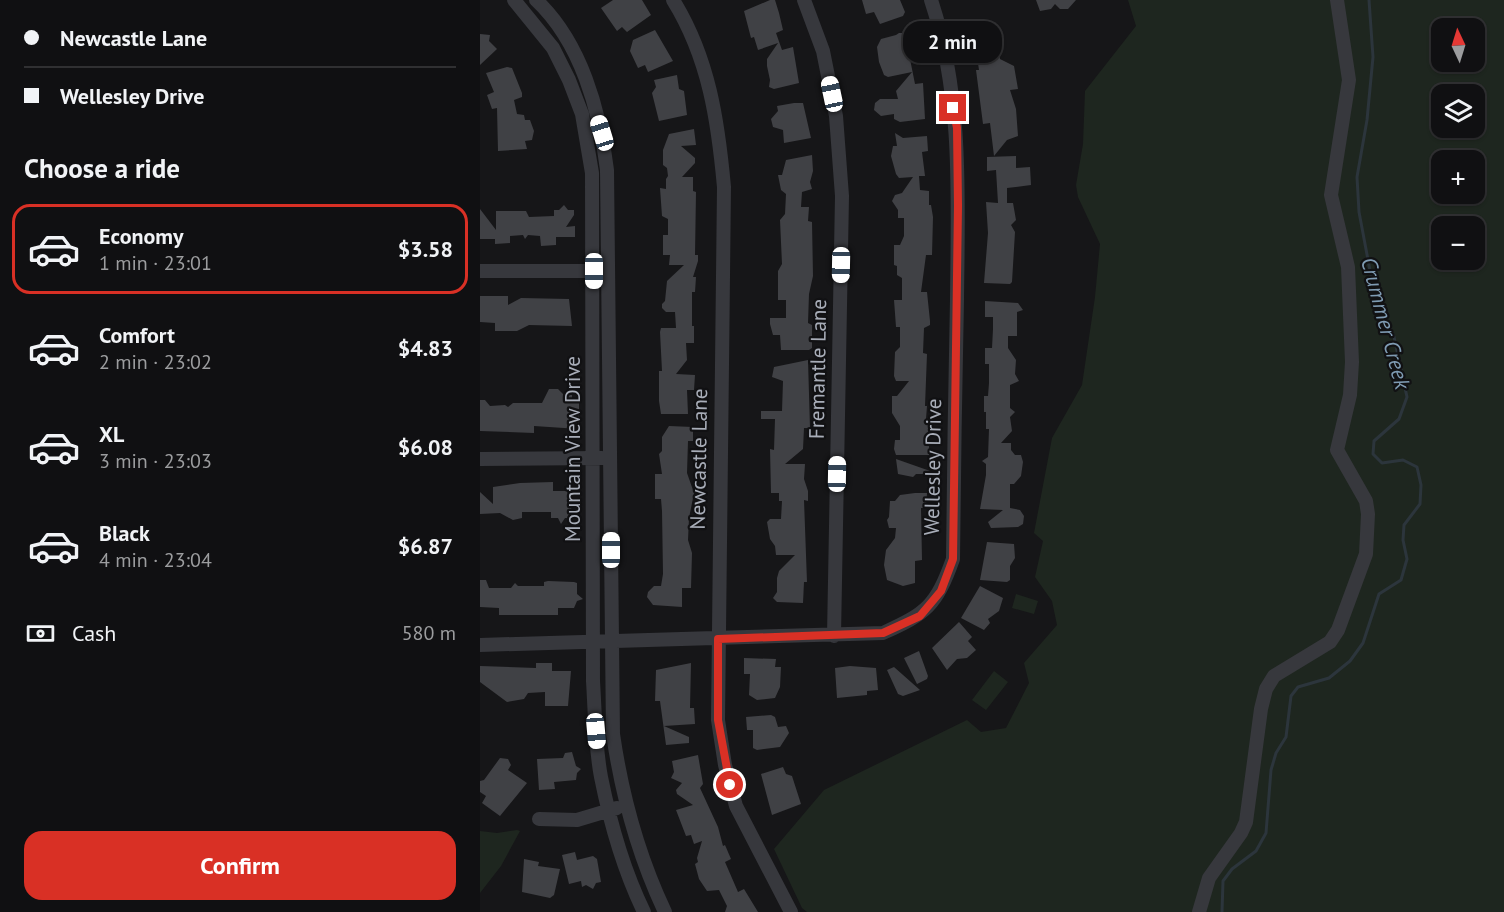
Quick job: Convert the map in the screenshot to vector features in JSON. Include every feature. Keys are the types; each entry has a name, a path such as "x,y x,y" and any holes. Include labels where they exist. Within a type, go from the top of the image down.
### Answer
{"street":[{"name":"Mountain View Drive","path":"514,0 553,48 582,114 592,173 595,642 593,681 596,731 601,776 610,810 634,891 644,912"},
{"name":"Mountain View Drive","path":"536,0 568,44 590,92 602,133 607,170 613,734 625,806 653,887 665,912"},
{"name":"Newcastle Lane","path":"673,0 684,17 706,74 717,118 724,187 718,720 725,765 736,806 791,912"},
{"name":"Fremantle Lane","path":"804,0 823,51 836,116 842,196 834,636"},
{"name":"Wellesley Drive","path":"480,645 883,633 920,616 941,591 953,559 957,128 940,28 931,0"},
{"path":"1199,912 1209,878 1241,833 1246,822 1261,709 1266,689 1274,676 1330,642 1338,630 1366,554 1368,514 1366,501 1337,450 1350,394 1352,362 1348,267 1331,195 1349,80 1337,0"},
{"path":"480,270 608,270"},
{"path":"480,459 610,458"},
{"path":"539,819 577,819 625,806"}],"shaded area":[{"path":"1128,0 1504,0 1504,912 807,912 802,908 774,849 824,790 967,720 981,732 1006,728 1029,683 1024,663 1057,625 1052,601 1035,577 1043,541 1034,533 1052,438 1082,385 1095,297 1100,244 1078,197 1076,185 1083,144 1085,91 1136,26"},
{"path":"1016,594 1038,601 1034,614 1012,608"},
{"path":"994,671 1008,682 986,710 972,700"},
{"path":"480,831 497,833 520,831 501,866 480,893"}],"building":[{"path":"613,0 642,0 651,15 627,32 622,27 617,31 601,8"},
{"path":"775,0 779,13 783,30 776,33 782,50 793,47 799,83 774,89 769,87 767,59 778,43 758,50 754,37 751,38 744,11"},
{"path":"862,0 900,0 905,12 903,16 880,24 874,12 866,14"},
{"path":"1036,0 1076,0 1068,9 1060,9 1055,4 1051,9 1040,11"},
{"path":"655,30 673,61 648,72 645,65 638,68 630,51 633,40"},
{"path":"899,33 911,33 914,48 908,49 915,84 923,83 925,119 900,122 894,119 894,114 881,116 874,110 875,103 880,99 898,99 896,91 912,72 888,77 884,75 879,62 877,47 881,39"},
{"path":"480,34 490,35 489,41 497,49 480,65"},
{"path":"987,48 988,54 999,52 1000,59 1014,66 1018,89 1010,90 1016,109 1018,136 1007,140 994,156 990,123 983,124 976,70 979,70 976,50"},
{"path":"507,67 512,68 522,93 522,97 514,100 517,114 524,115 525,120 530,120 534,131 532,140 525,141 527,149 498,151 497,108 492,109 487,95 494,92 486,73"},
{"path":"677,75 679,89 684,91 687,115 659,121 652,93 656,87 654,80"},
{"path":"803,103 811,138 784,143 783,130 773,127 771,119 778,111 777,106"},
{"path":"694,129 696,145 681,146 695,158 695,163 682,177 693,177 693,191 696,192 695,255 698,255 698,261 693,277 696,277 695,292 692,292 694,343 686,343 687,360 676,374 695,375 694,390 687,390 688,414 661,414 659,401 659,371 662,371 660,332 661,328 676,328 675,312 666,312 662,304 665,301 667,281 684,265 669,265 670,255 663,255 663,235 668,235 668,219 662,216 660,188 666,189 668,176 667,168 663,165 663,150 669,134"},
{"path":"895,133 903,138 927,136 928,151 922,152 925,176 919,176 920,190 929,191 929,205 931,205 933,217 932,255 926,255 921,292 927,292 930,321 930,325 924,328 923,353 927,354 925,406 927,406 926,419 929,422 929,455 896,455 894,449 895,440 900,440 900,426 892,413 892,396 897,396 909,381 896,381 894,376 895,352 900,347 900,327 896,327 894,300 902,300 902,278 897,275 897,266 894,265 894,245 900,245 904,236 904,218 898,218 898,210 892,201 895,195 902,193 913,177 899,178 896,174 891,156 893,146 897,146"},
{"path":"812,155 813,171 810,182 812,189 802,192 801,207 809,207 808,221 812,222 813,276 809,294 808,323 812,325 812,348 809,350 781,350 780,335 773,335 770,324 770,318 786,318 786,300 778,300 778,271 782,264 780,220 785,214 786,194 781,190 778,175 782,175 786,160"},
{"path":"1016,156 1016,168 1030,167 1031,185 1007,188 1007,203 1013,203 1016,220 1011,225 1015,232 1012,282 1010,284 984,283 988,233 986,202 998,203 996,170 987,171 987,157"},
{"path":"564,205 568,210 574,210 574,215 566,227 575,226 575,237 556,237 556,245 541,246 540,236 528,235 525,239 523,235 510,236 510,243 495,244 495,239 480,239 480,209 496,230 496,211 526,211 529,217 554,216 554,210 559,210"},
{"path":"480,296 508,296 508,305 521,298 569,299 572,326 529,325 517,331 495,331 495,323 480,322"},
{"path":"985,301 1018,303 1023,310 1017,312 1017,336 1008,336 1008,348 1016,360 1015,374 1019,381 1010,385 1010,408 1015,412 1010,417 1012,431 1001,443 1011,443 1011,450 1015,455 1021,455 1023,462 1021,476 1014,484 1010,484 1010,508 1020,510 1024,516 1023,524 1018,527 991,528 988,522 1003,510 980,509 986,475 986,464 982,461 988,457 989,429 986,429 986,412 984,412 984,396 988,396 989,383 989,364 985,364 985,348 992,348 993,329 993,317 985,317"},
{"path":"808,360 810,428 804,428 803,449 785,464 805,464 804,479 808,491 808,501 804,500 807,582 804,582 803,603 777,602 773,598 777,592 779,571 795,555 776,555 775,546 770,539 767,522 770,519 781,519 782,501 779,501 779,493 771,493 770,449 774,450 775,419 761,419 761,411 782,411 783,381 772,377 774,367"},
{"path":"549,389 558,389 564,395 572,395 572,400 579,403 579,429 534,426 534,433 480,431 480,400 485,400 490,406 505,405 508,407 513,403 542,403"},
{"path":"669,426 693,427 693,441 688,441 687,473 694,493 688,540 692,553 691,588 682,588 682,607 653,605 647,597 648,592 654,586 661,586 663,574 662,511 661,499 655,499 655,474 662,474 659,454 662,451 662,437"},
{"path":"896,459 933,472 933,474 916,474 913,477 898,474"},
{"path":"553,482 553,491 572,491 571,518 565,518 561,524 558,518 551,518 551,512 522,512 522,518 513,520 500,513 480,514 480,492 493,504 493,487"},
{"path":"927,493 926,508 921,508 922,560 915,561 915,583 903,586 887,580 884,565 886,550 895,538 896,528 889,528 887,520 890,501 895,501 900,495"},
{"path":"987,542 1014,544 1015,558 1010,566 1010,580 1007,582 980,580"},
{"path":"480,580 486,580 489,588 511,588 515,583 518,586 544,586 544,582 548,581 574,582 577,583 577,594 583,599 577,601 574,608 558,608 558,615 499,615 499,608 480,607"},
{"path":"980,586 1003,598 999,611 988,619 990,623 984,630 961,618"},
{"path":"959,622 972,637 968,641 976,650 967,658 957,659 947,670 932,648"},
{"path":"919,651 928,676 927,679 917,684 904,658"},
{"path":"744,658 776,659 775,667 781,667 780,687 775,698 757,700 749,695 750,674 744,674"},
{"path":"536,663 552,663 552,671 571,671 568,706 545,706 545,692 528,693 524,699 507,702 480,682 480,666 536,668"},
{"path":"691,663 690,708 694,708 695,724 664,726 689,737 689,743 666,745 660,701 655,701 656,670"},
{"path":"850,666 876,668 878,690 867,691 867,695 837,698 835,668"},
{"path":"894,667 920,690 903,696 898,694 887,670"},
{"path":"771,715 775,717 778,727 786,726 789,733 780,747 757,750 753,748 753,730 747,730 746,717"},
{"path":"572,752 576,766 581,769 577,773 576,780 554,782 555,789 539,790 537,759 563,758 565,753"},
{"path":"698,755 703,784 700,788 718,827 723,846 725,845 731,859 725,862 738,892 744,889 758,912 725,912 727,906 719,890 707,891 699,879 695,864 698,862 702,841 694,844 691,835 686,836 676,810 693,805 677,794 676,790 682,783 671,778 674,772 672,761"},
{"path":"500,758 508,759 511,765 508,770 527,783 500,816 482,803 486,796 480,792 480,781 484,780"},
{"path":"783,767 786,774 792,776 801,804 772,815 761,774"},
{"path":"575,852 577,860 593,856 597,859 601,882 596,883 593,889 586,885 582,887 581,881 569,884 562,855"},
{"path":"524,859 539,862 538,866 560,869 554,895 550,898 522,892"}],"waterway":[{"name":"Crummer Creek","path":"1222,912 1223,881 1232,869 1256,851 1266,833 1271,770 1276,753 1286,737 1291,696 1298,687 1329,678 1350,661 1363,643 1379,594 1401,580 1407,559 1403,540 1404,525 1420,504 1421,485 1417,467 1403,460 1382,463 1373,454 1374,441 1399,419 1407,397 1394,337 1375,297 1359,212 1357,177 1367,120 1373,57 1369,0"}],"route":[{"path":"730,785 718,720 718,639 883,633 920,616 941,591 953,559 958,206 957,128 953,108"}]}
